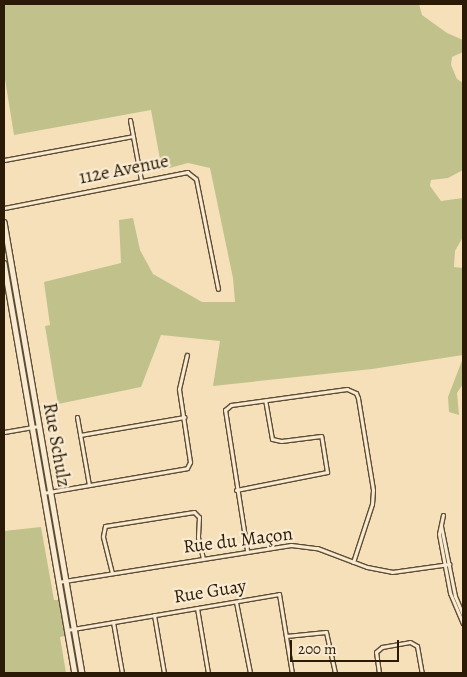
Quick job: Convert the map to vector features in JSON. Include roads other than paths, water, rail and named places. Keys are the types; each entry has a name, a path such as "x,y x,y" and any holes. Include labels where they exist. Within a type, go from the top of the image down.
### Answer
{"street":[{"path":"130,120 141,180"},
{"path":"4,160 133,136"},
{"name":"112e Avenue","path":"4,208 187,172 196,179 218,289"},
{"name":"Rue Schulz","path":"4,222 7,273 30,427 75,673"},
{"name":"Rue Schulz","path":"4,263 38,426 82,673"},
{"path":"42,493 187,468 190,462 180,379 187,355"},
{"path":"247,550 236,490 225,410 231,406 347,388 356,392 373,490 372,504 353,562"},
{"path":"236,490 327,472 321,436 281,441 272,439 265,401"},
{"path":"77,417 89,485"},
{"path":"80,435 184,417"},
{"path":"4,432 38,426"},
{"path":"112,573 103,536 105,526 194,512 199,517 198,537 203,558"},
{"path":"443,515 439,534 455,596 463,615"},
{"path":"51,543 58,542"},
{"name":"Rue du Maçon","path":"58,582 247,550 291,545 317,548 353,562 392,572 447,565"},
{"path":"447,565 452,602 463,623"},
{"name":"Rue Guay","path":"67,630 279,594 292,673"},
{"path":"236,602 250,673"},
{"path":"198,608 208,673"},
{"path":"154,615 164,673"},
{"path":"113,622 122,673"},
{"path":"286,636 326,632 335,673"},
{"path":"379,673 376,652 382,647 410,642 417,646 422,673"}]}
